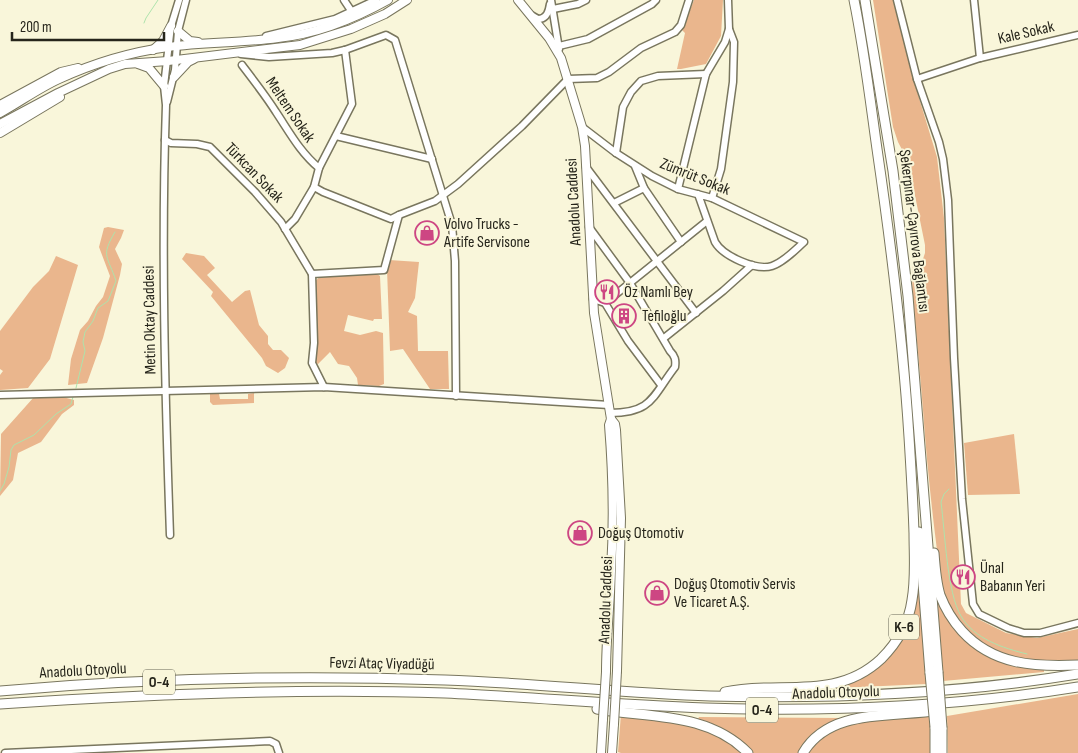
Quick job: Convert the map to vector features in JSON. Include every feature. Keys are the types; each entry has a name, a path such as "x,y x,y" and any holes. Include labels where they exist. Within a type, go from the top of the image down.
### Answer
{"highway":[{"name":"Şekerpınar-Çayırova Bağlantısı","path":"854,0 882,183 903,353 907,410"},
{"name":"Şekerpınar-Çayırova Bağlantısı","path":"864,0 893,171 908,296 922,466"},
{"name":"K-6","path":"907,410 934,673"},
{"name":"K-6","path":"710,696 738,689 811,687 842,682 864,671 880,659 897,639 909,614 915,573 913,501 907,410"},
{"name":"K-6","path":"922,466 934,673 942,753"},
{"path":"922,466 940,593 945,606 957,625 968,638 982,649 1004,660 1030,665 1078,666"},
{"name":"Anadolu Otoyolu","path":"446,680 710,696 853,696 990,686 1078,674"},
{"name":"Anadolu Otoyolu","path":"0,691 98,684 318,678"},
{"name":"Fevzi Ataç Viyadüğü","path":"318,678 446,680"},
{"name":"Anadolu Otoyolu","path":"445,694 666,707 782,710 854,709 986,700 1078,687"},
{"name":"Anadolu Otoyolu","path":"0,704 173,694 317,692"},
{"name":"Fevzi Ataç Viyadüğü","path":"317,692 445,694"},
{"path":"545,699 608,711 638,713 694,723 725,735 748,753"},
{"path":"803,753 822,731 844,722 892,714 937,711 986,700"},
{"name":"K-6","path":"935,753 938,728"}],"main road":[{"path":"0,113 58,79 90,66 120,57 172,47 279,38 318,30 366,12 388,0"},
{"path":"0,124 93,76 125,64 290,47 334,36 368,22 408,0"},
{"name":"Anadolu Caddesi","path":"518,0 549,38 561,58 582,127 596,330 610,412 616,430 621,518 613,751"},
{"path":"152,51 175,28 190,41 207,44"},
{"path":"174,77 188,62 198,57"},
{"path":"136,63 149,68 164,86"},
{"path":"0,105 61,72 90,66"},
{"path":"0,133 93,76"},
{"name":"Anadolu Caddesi","path":"601,753 614,518 610,412"}],"street":[{"path":"172,60 177,7 180,0"},
{"path":"175,28 186,0"},
{"path":"344,0 352,12"},
{"path":"240,41 320,24 352,12 376,0"},
{"path":"528,12 538,19 544,18 548,12 551,0"},
{"path":"551,0 561,58"},
{"path":"553,9 578,4 586,0"},
{"path":"559,46 588,39 656,0"},
{"path":"314,187 391,219 435,201 458,184 568,79 597,78 610,72 641,48 675,32 681,24 689,0"},
{"path":"712,198 722,161 733,82 734,42 729,29 728,0"},
{"path":"897,0 917,80 939,142 948,200 962,499 973,604 979,614 1008,628 1033,634 1078,623"},
{"path":"974,0 980,58"},
{"path":"678,189 706,74 725,42 729,29"},
{"path":"232,53 269,57 345,50 386,35 395,40 452,225 455,260 456,396"},
{"name":"Kale Sokak","path":"917,80 980,58 1078,35"},
{"path":"285,229 295,219 314,187 318,168 352,104 345,50"},
{"name":"Metin Oktay Caddesi","path":"166,105 174,77 172,60"},
{"name":"Metin Oktay Caddesi","path":"170,535 165,390 163,236 166,105 164,86 172,60"},
{"name":"Meltem Sokak","path":"242,65 276,112 296,144 318,168"},
{"path":"616,153 622,107 631,92 641,81 658,76 706,74"},
{"name":"Zümrüt Sokak","path":"582,127 616,153 652,176 678,189 712,198 804,242 773,266 752,265"},
{"path":"336,136 432,159"},
{"name":"Türkcan Sokak","path":"165,140 172,143 197,144 210,147 255,192 285,229 312,274"},
{"path":"634,165 644,188 681,242"},
{"path":"586,167 696,312"},
{"path":"614,202 644,188"},
{"path":"664,338 723,292 752,265 727,255 718,248 698,194"},
{"path":"324,386 312,362 312,274 384,270 398,215"},
{"path":"605,303 707,221"},
{"path":"0,394 324,386 456,396 610,412 628,412 641,408 652,399 675,367 676,362 674,355 630,283 589,227"},
{"path":"593,299 605,303 628,341 661,385"},
{"path":"5,753 270,741 276,744 279,753"}],"shaded area":[{"path":"694,0 723,0 721,36 706,64 677,69 685,33 682,30"},
{"path":"873,0 895,0 912,75 937,157 944,218 961,604 966,613 1006,633 1037,638 1078,629 1078,660 1028,660 998,652 984,644 971,633 952,611 947,601 939,568 931,503 912,293 913,260 923,259 925,245 908,161 893,127"},
{"path":"104,228 124,230 115,249 122,264 120,275 103,338 87,383 68,385 71,359 80,330 103,297 110,276 99,247"},
{"path":"186,253 204,256 215,268 207,275 232,302 245,291 250,290 259,325 268,336 268,344 273,350 281,350 289,358 285,368 278,373 266,366 262,358 211,296 213,292 182,259"},
{"path":"56,256 78,265 50,359 28,388 0,390 0,375 3,371 0,369 0,331 33,287 49,271"},
{"path":"389,260 419,262 415,298 408,312 417,316 418,351 448,351 449,389 430,389 403,349 390,351 387,269"},
{"path":"377,274 380,276 382,319 374,319 373,321 348,315 344,331 360,335 376,331 383,333 384,384 379,386 358,385 357,378 349,366 338,364 330,352 318,364 316,363 315,281 321,276"},
{"path":"254,393 254,403 213,405 210,402 210,394 219,394 220,399 248,399 248,394"},
{"path":"59,396 74,400 74,405 62,414 41,442 18,453 13,480 0,496 1,434 34,397"},
{"path":"1014,434 1020,494 968,495 964,443"},
{"path":"917,563 927,684 839,688 828,691 838,687 902,638"},
{"path":"935,588 967,643 995,660 1044,670 1044,672 943,681"},
{"path":"1078,694 1078,753 948,753 947,716"},
{"path":"621,714 669,721 701,730 716,736 742,753 621,753 618,752"},
{"path":"930,716 930,753 808,753 824,736 842,727 866,721"},
{"path":"699,717 843,718 830,723 810,737 798,753 753,753 731,734 698,719"}],"waterway":[{"path":"144,23 158,0"},
{"path":"76,388 85,351 83,342 85,332 93,321 98,308 108,301 116,281 107,256 110,240 115,232"},
{"path":"0,491 4,484 11,450 14,445 34,435 56,414 71,404 73,397"},
{"path":"949,489 944,494 941,502 947,562 956,606 967,624 981,637 1008,649 1027,654"}],"place":[{"name":"Volvo Trucks - Artife Servisone","path":"427,233"},
{"name":"Öz Namlı Bey","path":"607,292"},
{"name":"Tefiloğlu","path":"624,316"},
{"name":"Doğuş Otomotiv","path":"580,533"},
{"name":"Ünal Babanın Yeri","path":"963,577"},
{"name":"Doğuş Otomotiv Servis Ve Ticaret A.Ş.","path":"657,593"}]}
